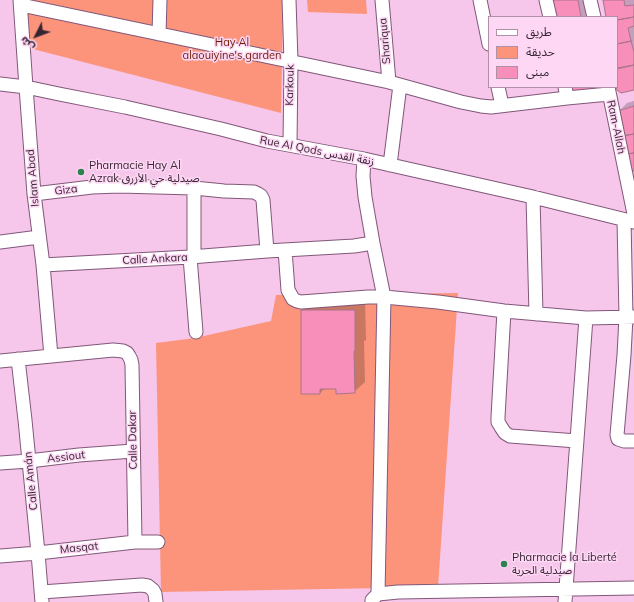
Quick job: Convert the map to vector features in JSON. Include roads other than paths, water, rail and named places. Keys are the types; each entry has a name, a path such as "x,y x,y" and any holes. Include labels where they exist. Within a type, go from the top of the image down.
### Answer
{"street":[{"path":"159,34 160,0"},
{"name":"Karkouk","path":"289,0 291,61 290,146"},
{"name":"Shariqua","path":"382,0 394,84 390,165"},
{"path":"480,0 488,39"},
{"path":"546,0 550,16"},
{"path":"590,0 594,16"},
{"path":"21,3 394,84 472,105 491,107 502,106 542,100 566,93 608,90"},
{"name":"Islam Abad","path":"21,3 34,194 43,264 51,356"},
{"name":"Rue Al Qods زنقة القدس","path":"0,84 26,87 125,107 266,141 364,159 631,219"},
{"path":"498,88 502,106"},
{"name":"Ram-Allah","path":"608,90 631,219 629,355 617,435 620,440 634,441"},
{"path":"364,159 364,197 384,297 375,598 398,592 565,596 634,588"},
{"name":"Giza","path":"34,194 92,186 194,188 254,192 261,196 263,200 267,251"},
{"path":"194,188 192,257 196,332"},
{"path":"532,197 536,314"},
{"path":"0,242 39,237"},
{"name":"Calle Ankara","path":"43,264 192,257 354,246 373,243"},
{"path":"285,250 288,290 293,299 296,301 307,302 361,297 384,297 536,314 586,318 630,317"},
{"path":"504,311 498,422 505,433 510,436 577,441"},
{"path":"565,596 586,318"},
{"name":"Calle Dakar","path":"51,356 113,350 127,353 131,360 135,542"},
{"path":"0,361 51,356"},
{"name":"Calle Amán","path":"18,359 38,553 41,597"},
{"name":"Assiout","path":"0,463 133,451"},
{"name":"Masqat","path":"0,556 135,542 158,542"},
{"path":"41,597 142,585 148,586 153,590 156,602"}],"place":[{"name":"Pharmacie Hay Al Azrak صيدلية حي الأزرق","path":"81,172"},
{"name":"Pharmacie la Liberté صيدلية الحرية","path":"504,564"}],"park label":[{"name":"Hay Al alaouiyine's garden","path":"232,49"}]}
